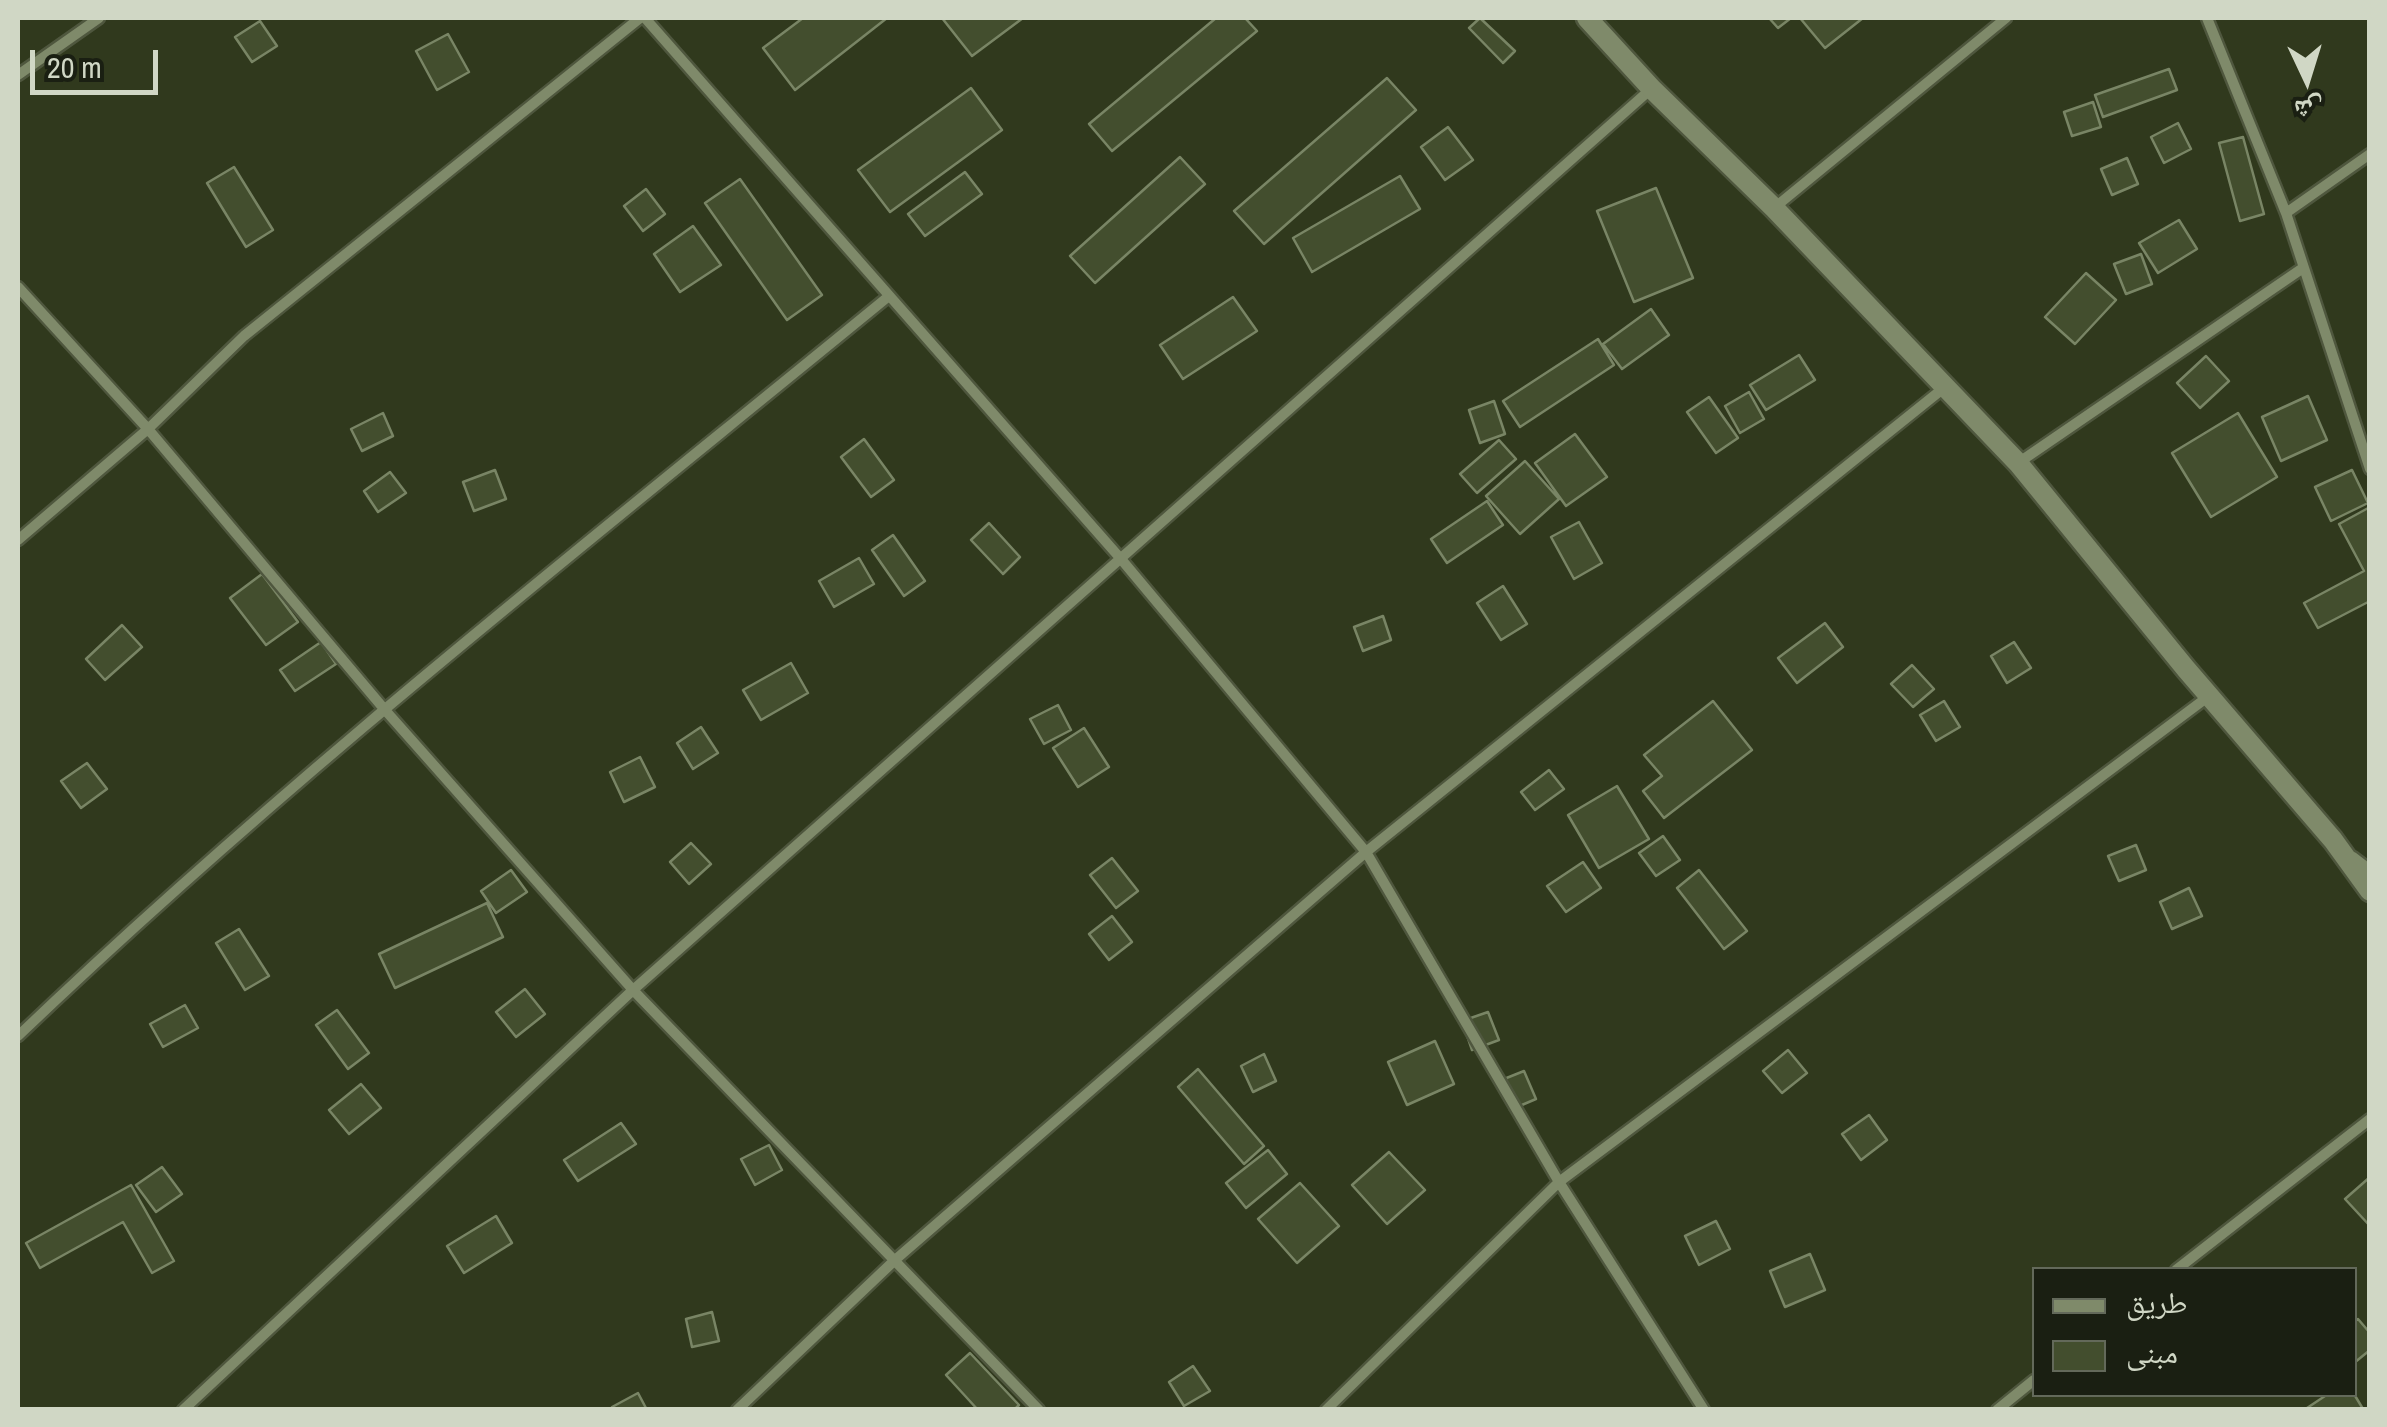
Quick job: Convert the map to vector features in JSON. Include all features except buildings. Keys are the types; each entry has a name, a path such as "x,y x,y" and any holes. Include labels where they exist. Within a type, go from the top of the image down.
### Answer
{"main road":[{"path":"1587,18 2018,463 2333,840 2370,891"}],"street":[{"path":"18,75 100,18"},
{"path":"18,540 148,430 244,336 643,18 1122,559 1366,852 1559,1182 1704,1410"},
{"path":"1774,208 2006,18"},
{"path":"2207,18 2286,214 2370,469"},
{"path":"183,1410 633,990 1652,89"},
{"path":"2286,214 2370,154"},
{"path":"2018,463 2303,268"},
{"path":"18,287 148,430 384,710 633,990 1039,1410"},
{"path":"18,1036 92,964 384,710 889,296"},
{"path":"737,1410 895,1260 1366,852 1946,386"},
{"path":"1326,1410 1559,1182 2210,695"},
{"path":"2333,840 2370,870"},
{"path":"2180,1267 2370,1119"},
{"path":"1997,1410 2032,1382"}]}
